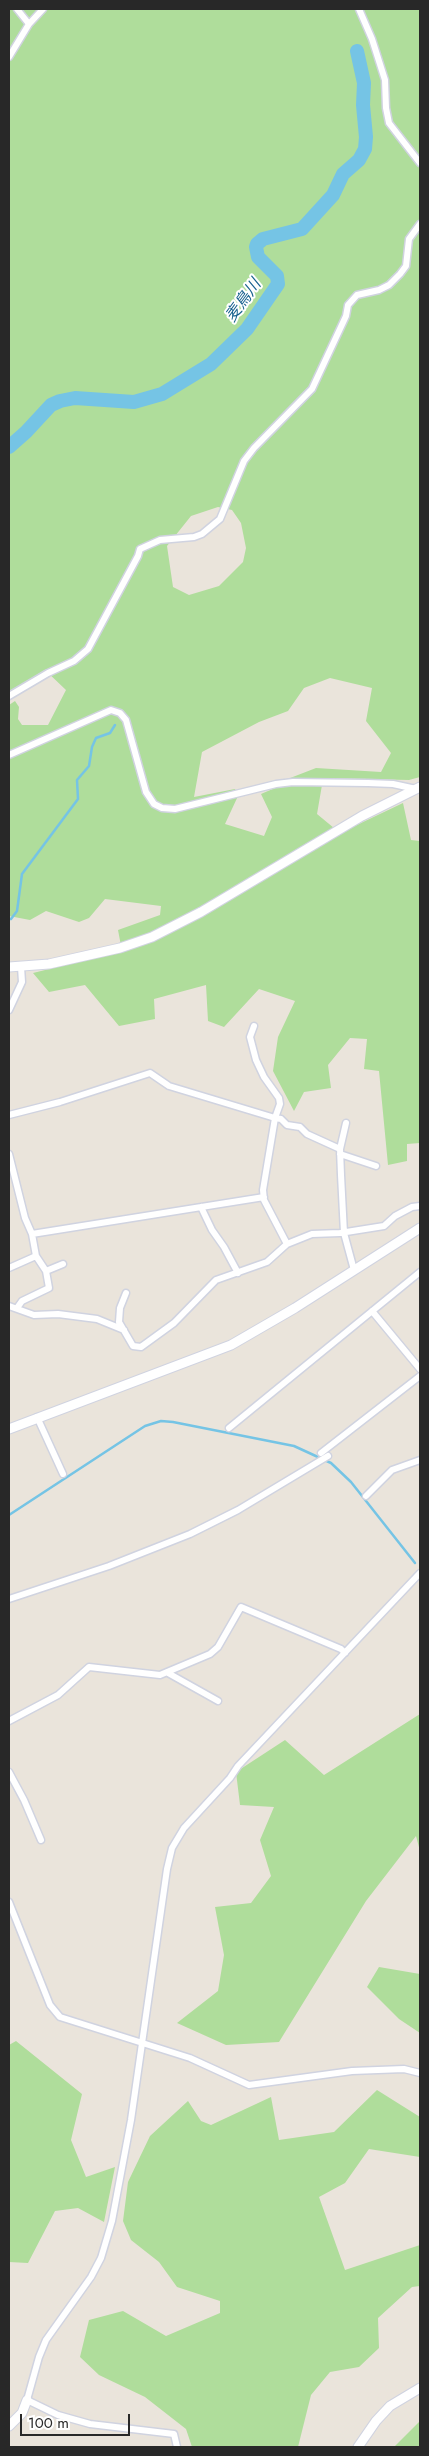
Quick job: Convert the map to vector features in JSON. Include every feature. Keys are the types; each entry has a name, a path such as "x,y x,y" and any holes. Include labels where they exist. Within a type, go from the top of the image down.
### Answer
{"street":[{"path":"17,9 29,24"},
{"path":"9,57 29,24 43,9"},
{"path":"359,9 372,38 385,80 385,102 389,123 420,164"},
{"path":"9,696 48,673 74,661 88,648 138,556 140,548 160,540 188,538 202,534 220,519 244,461 254,448 312,389 346,316 348,305 357,295 379,290 389,285 400,274 406,266 409,239 420,224"},
{"path":"9,755 111,710 120,713 126,720 146,792 154,804 162,808 175,809 276,784 293,782 376,783 418,788"},
{"path":"9,968 50,964 120,948 166,931 316,842 418,788"},
{"path":"9,1010 22,982 21,967"},
{"path":"254,1026 250,1037 256,1060 264,1077 279,1098 280,1104 275,1118 264,1197 287,1244"},
{"path":"9,1115 60,1102 150,1073 169,1086 281,1119 287,1125 300,1127 307,1134 340,1151 376,1166"},
{"path":"346,1123 340,1151 344,1233 354,1270"},
{"path":"9,1154 25,1218 32,1234 36,1256 46,1270 49,1288 22,1301 17,1308"},
{"path":"32,1234 264,1197"},
{"path":"126,1293 120,1308 119,1322 133,1346 141,1347 185,1314 216,1280 272,1260 287,1244 312,1234 344,1233 384,1226 395,1216 412,1207 420,1206"},
{"path":"201,1207 212,1230 238,1273"},
{"path":"9,1429 36,1417 231,1345 259,1330 420,1228"},
{"path":"9,1268 36,1256"},
{"path":"46,1270 63,1264"},
{"path":"229,1428 420,1272"},
{"path":"9,1306 34,1315 58,1314 97,1319 124,1330"},
{"path":"372,1311 420,1369"},
{"path":"321,1454 420,1376"},
{"path":"36,1417 63,1474"},
{"path":"9,1599 109,1566 190,1534 238,1510 328,1456"},
{"path":"366,1496 392,1470 420,1460"},
{"path":"9,2426 22,2413 46,2340 91,2277 101,2258 112,2221 143,2042 167,1869 172,1848 184,1828 230,1778 238,1766 420,1573"},
{"path":"9,1721 58,1695 89,1668 160,1675 210,1654 218,1647 241,1608 341,1649 345,1653"},
{"path":"168,1673 218,1701"},
{"path":"9,1772 24,1800 41,1840"},
{"path":"9,1902 54,2013 60,2017 190,2058 249,2085 352,2071 404,2069 420,2073"},
{"path":"358,2447 390,2406 420,2388"},
{"path":"27,2400 58,2415 90,2424 174,2434 176,2447"}],"green space":[{"path":"9,9 420,9 420,777 409,780 325,778 285,780 316,768 381,772 391,753 366,721 372,688 330,678 304,688 288,711 259,722 202,752 194,797 235,789 238,796 225,824 264,836 272,817 261,794 282,785 322,785 317,814 340,833 403,803 411,840 420,841 420,1143 407,1144 407,1161 388,1165 379,1071 364,1069 367,1039 350,1038 328,1065 331,1088 304,1092 294,1111 273,1071 278,1037 295,1001 259,989 224,1027 208,1021 206,985 154,999 155,1019 119,1026 85,985 49,992 33,973 122,951 118,930 160,915 161,906 105,899 89,918 79,922 46,911 30,920 9,916 9,705 15,701 19,707 18,719 22,725 48,725 66,690 45,670 9,692","holes":["218,507 232,510 241,523 246,548 243,562 219,586 189,595 173,587 167,546 191,516"]},
{"path":"420,1714 420,1851 416,1836 366,1901 279,2042 226,2045 177,2023 218,1991 224,1955 215,1907 251,1903 271,1876 260,1840 274,1807 240,1805 236,1772 285,1740 324,1775"},
{"path":"379,1967 420,1974 420,2033 399,2019 367,1987"},
{"path":"16,2041 82,2094 71,2140 86,2177 115,2167 104,2222 78,2208 55,2211 28,2263 9,2262 9,2045"},
{"path":"377,2090 420,2117 420,2157 369,2149 345,2183 319,2197 345,2270 420,2245 420,2286 412,2287 378,2318 379,2348 359,2367 330,2372 311,2395 298,2447 192,2447 186,2429 145,2397 99,2375 80,2357 89,2320 123,2311 166,2336 220,2313 220,2301 177,2287 159,2262 131,2240 123,2221 128,2182 150,2136 188,2101 201,2121 211,2125 271,2097 279,2140 334,2132"},
{"path":"420,2421 420,2447 394,2447"}],"waterway":[{"name":"麦鳥川","path":"9,447 51,405 60,401 75,398 134,402 162,394 211,364 247,329 278,284 277,276 258,257 257,244 263,239 302,229 333,195 343,174 359,160 365,149 364,83 357,51"},
{"path":"9,919 17,911 22,874 78,799 77,780 89,766 92,747 96,738 110,733 115,725"},
{"path":"9,1515 145,1426 161,1421 173,1422 294,1446 331,1463 351,1482 415,1563"}]}
